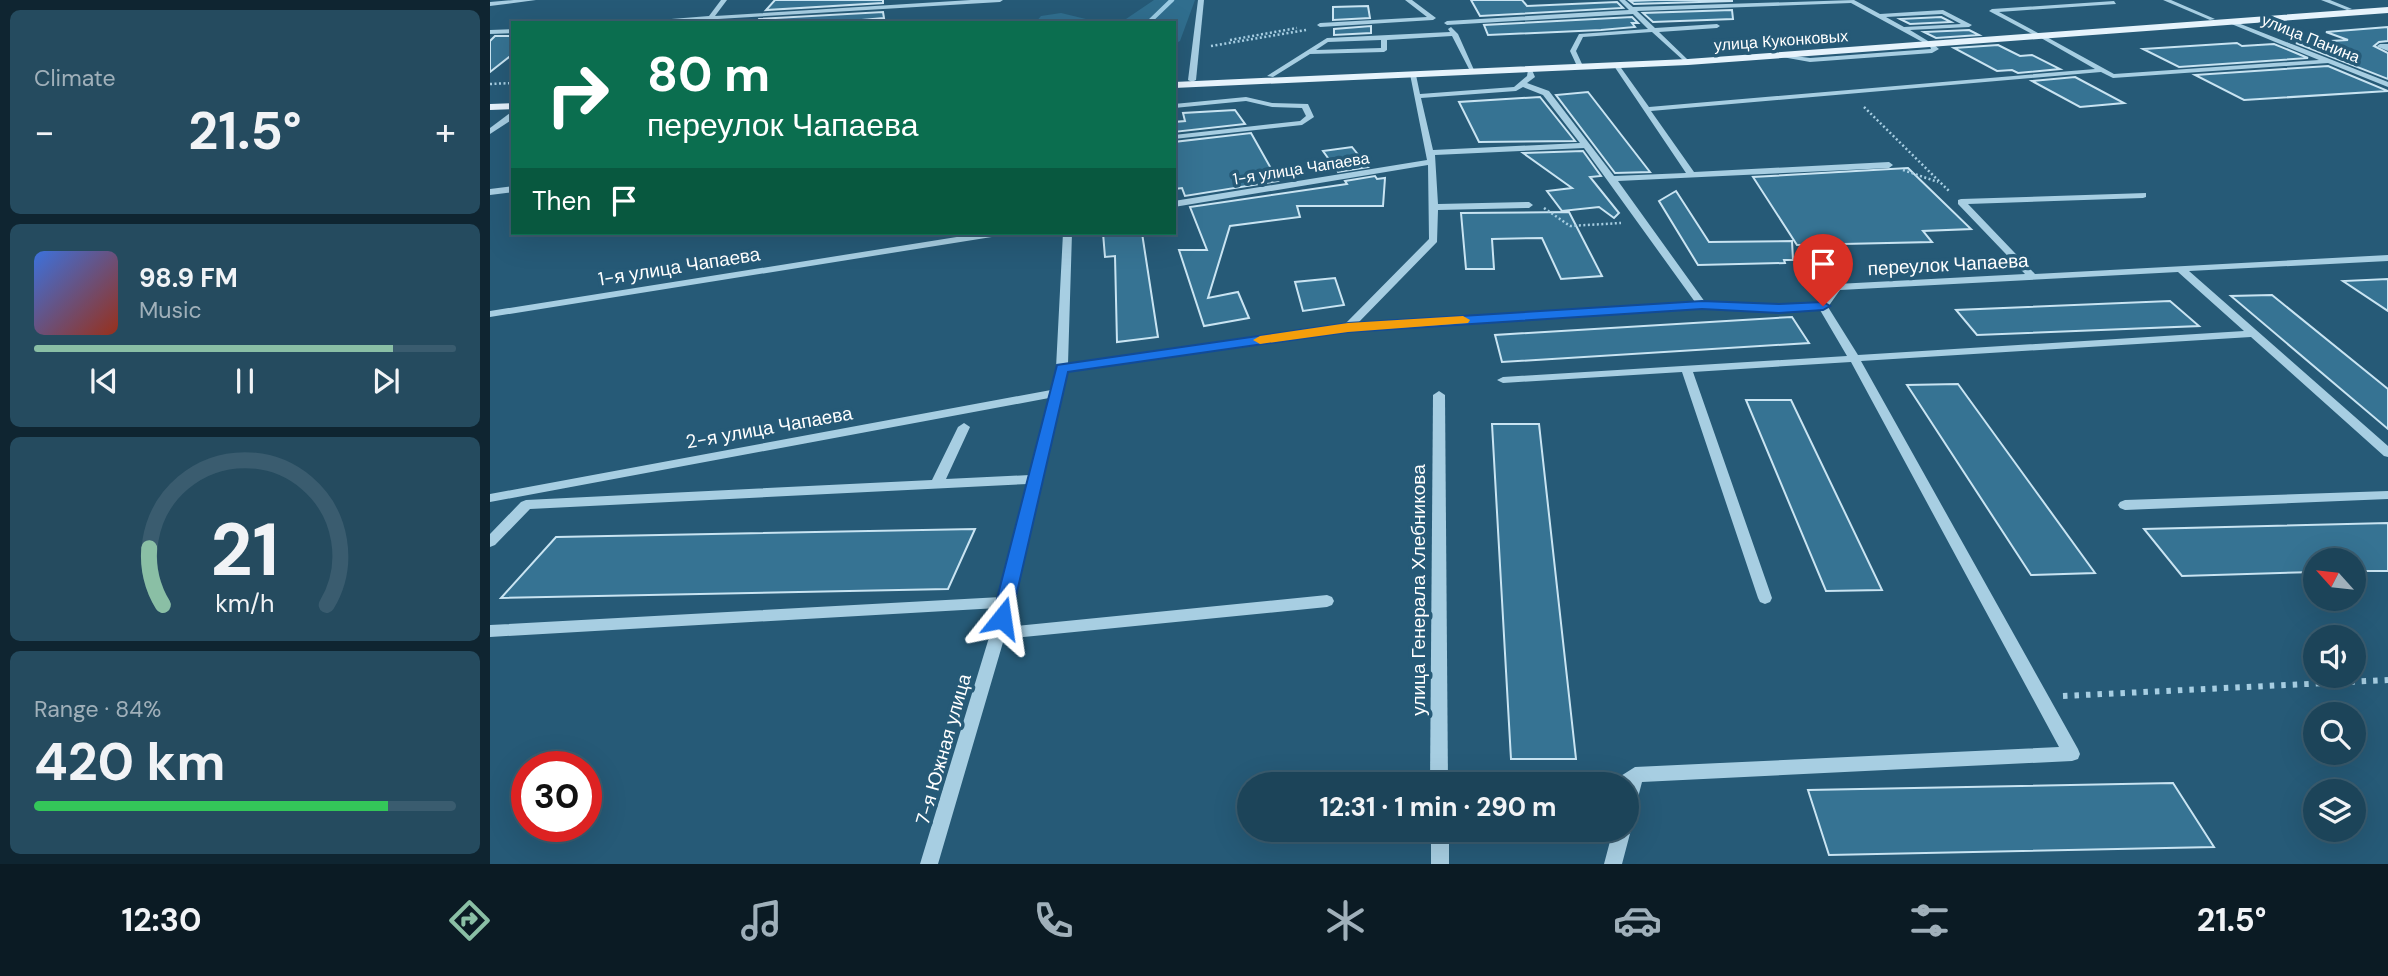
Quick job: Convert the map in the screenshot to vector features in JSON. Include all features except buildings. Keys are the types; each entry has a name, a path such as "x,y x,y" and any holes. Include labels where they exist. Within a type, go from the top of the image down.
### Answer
{"main road":[{"name":"улица Куконковых","path":"2039,35 2388,8"},
{"name":"улица Куконковых","path":"1176,83 1530,71 1779,56 2388,8"},
{"name":"улица Куконковых","path":"1176,83 1271,76 1684,59 1929,44"},
{"path":"490,107 511,106"},
{"path":"490,112 511,113"}],"street":[{"path":"490,4 533,0"},
{"path":"712,16 724,0"},
{"path":"649,21 1000,0"},
{"path":"1192,80 1201,0"},
{"path":"1408,0 1433,18 1447,23 1850,0 1929,44"},
{"path":"1622,0 1684,59"},
{"name":"улица Панина","path":"2166,0 2388,85"},
{"path":"2324,0 2349,9"},
{"path":"2114,3 1992,11 2113,76 2331,61"},
{"path":"1879,16 1943,12 1969,24 1903,29"},
{"path":"712,16 716,21"},
{"path":"1320,25 1433,18"},
{"path":"1447,23 1472,69"},
{"path":"1579,64 1573,51 1581,35 1717,26"},
{"path":"490,32 511,31"},
{"path":"1271,76 1327,40 1455,34"},
{"path":"1308,52 1384,50 1384,38"},
{"path":"1617,66 1689,173"},
{"path":"1648,109 2102,70"},
{"path":"1417,96 1516,89 1525,85 1531,77 1530,71"},
{"path":"1348,327 1434,240 1431,158 1412,75"},
{"path":"1525,85 1546,93 1612,179 1702,305"},
{"path":"1176,106 1246,99 1272,105 1305,106 1310,117 1302,123 1176,137"},
{"path":"490,132 511,115"},
{"name":"1-я улица Чапаева","path":"1176,204 1431,158 1586,145"},
{"path":"1612,179 1689,173 1889,165"},
{"path":"490,192 511,189"},
{"path":"1961,202 2143,195"},
{"path":"1961,202 2033,277"},
{"path":"1433,207 1529,205"},
{"name":"1-я улица Чапаева","path":"490,314 985,235"},
{"name":"7-я Южная улица","path":"929,864 1007,602 1062,368 1067,235"},
{"name":"переулок Чапаева","path":"1823,306 1837,287 2388,258"},
{"path":"2180,269 2388,453"},
{"path":"1062,368 1348,327 1702,305 1779,309 1823,306 2072,754 1639,779"},
{"path":"1503,380 2253,334"},
{"path":"1686,369 1765,598"},
{"name":"2-я улица Чапаева","path":"490,498 1056,393"},
{"name":"улица Генерала Хлебникова","path":"1439,395 1439,772"},
{"path":"936,484 964,427"},
{"path":"490,542 526,505 1036,479"},
{"path":"2124,505 2388,495"},
{"path":"997,634 1327,601"},
{"path":"490,631 1007,602"},
{"path":"1440,842 1440,864"},
{"path":"1614,864 1619,842"}],"path":[{"path":"1196,47 1320,25"},
{"path":"490,85 511,83"},
{"path":"1849,91 1961,202"},
{"path":"1889,165 1942,183"},
{"path":"1529,205 1542,206 1570,226 1643,222"},
{"path":"2041,697 2388,680"}],"shaded area":[{"path":"1154,0 1195,0 1180,41 1176,43 1176,21 1037,21 1041,16 1061,13 1090,20 1126,19"}],"waterway":[{"path":"1150,21 1172,0"}],"slow traffic":[{"path":"1260,340 1348,327 1463,320"}],"route":[{"path":"1002,618 1062,368 1348,327 1702,305 1779,309 1823,306"}]}
